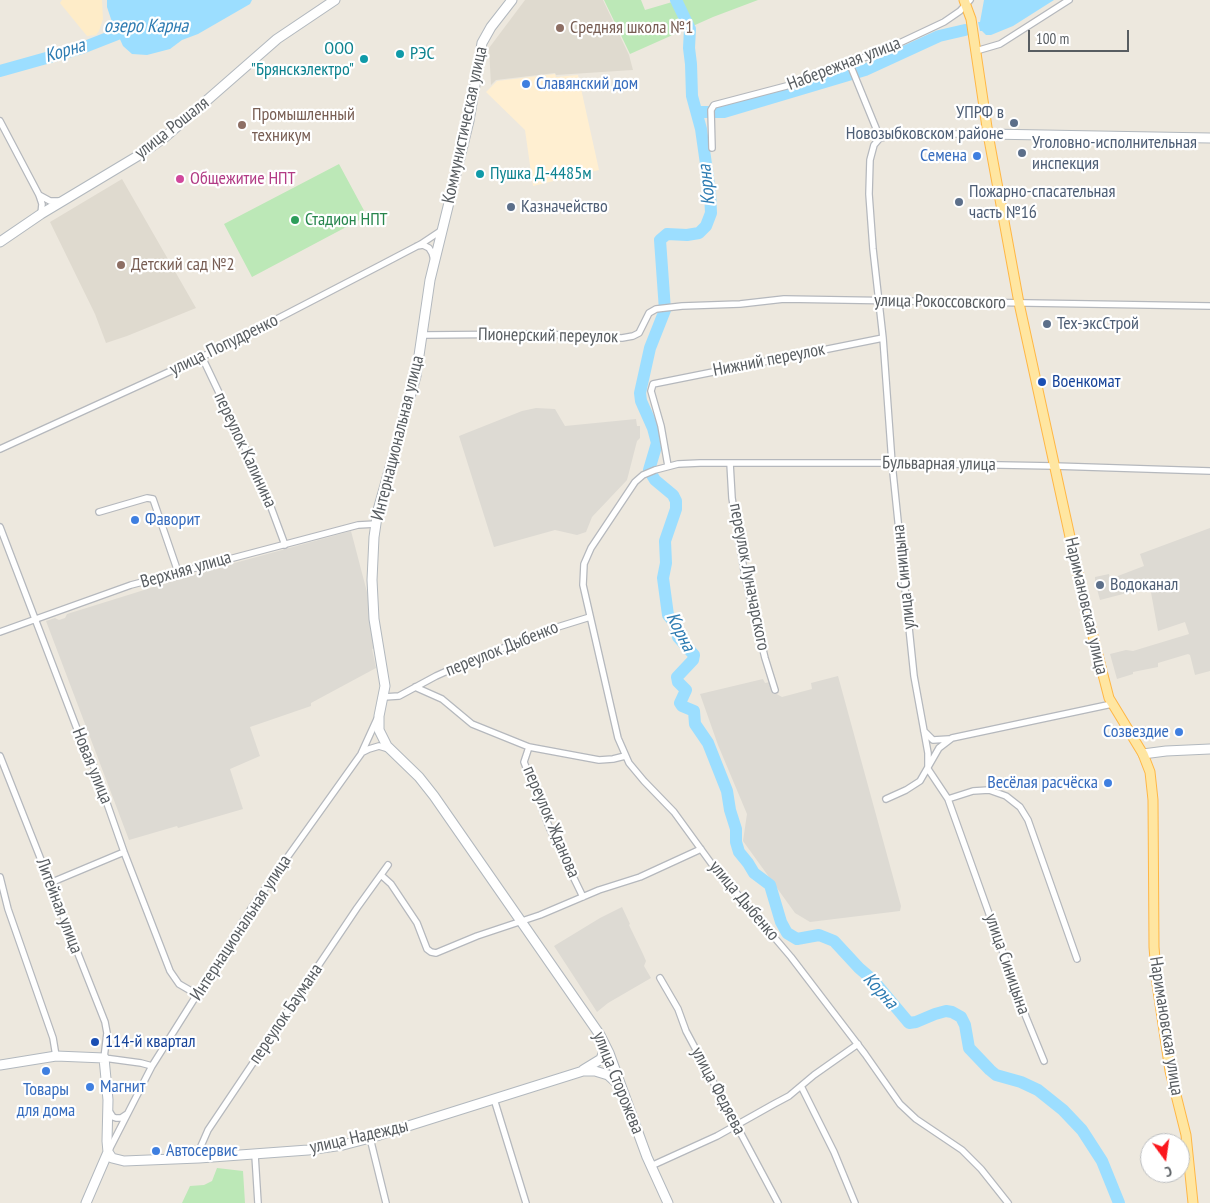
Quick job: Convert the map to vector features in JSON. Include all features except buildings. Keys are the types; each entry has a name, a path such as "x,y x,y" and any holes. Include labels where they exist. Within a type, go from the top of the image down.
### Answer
{"main road":[{"name":"Наримановская улица","path":"967,2 988,134 1019,303 1105,688 1112,704 1143,754 1150,772 1156,984 1170,1071 1186,1135 1193,1203"}],"street":[{"name":"улица Рошаля","path":"0,242 41,214 166,137 261,52 292,28 335,0"},
{"name":"Коммунистическая улица","path":"442,230 469,121 482,43 512,0"},
{"path":"976,50 1000,44 1069,0"},
{"name":"Набережная улица","path":"712,148 711,110 714,105 794,84 849,62 874,55 952,17 967,2"},
{"path":"849,62 880,138 900,134 1210,138"},
{"path":"0,121 39,195 42,204 41,214"},
{"name":"улица Синицына","path":"880,138 874,145 871,154 869,194 892,463 914,676 928,753 928,769 948,800 1026,1017 1044,1061"},
{"path":"39,195 50,201 65,200"},
{"name":"улица Попудренко","path":"0,449 202,357 350,282 442,230"},
{"name":"Интернациональная улица","path":"86,1203 108,1152 152,1066 254,904 361,754 370,738 381,708 384,697 384,680 374,619 373,546 384,484 416,376 428,293 442,230"},
{"path":"413,248 423,245 428,248 432,253 434,262"},
{"name":"улица Рокоссовского","path":"659,308 740,304 784,299 1210,306"},
{"name":"Пионерский переулок","path":"423,335 544,334 622,338 639,333 649,313 659,308"},
{"name":"Нижний переулок","path":"668,466 662,426 652,391 653,384 882,338"},
{"name":"переулок Калинина","path":"202,357 262,483 285,545"},
{"name":"Бульварная улица","path":"591,548 635,482 654,470 689,463 892,463 1210,471"},
{"name":"переулок Луначарского","path":"730,463 732,498 745,576 765,658 775,690"},
{"path":"99,512 147,498 153,499 178,572"},
{"name":"Верхняя улица","path":"0,632 105,594 178,572 358,525 376,524"},
{"name":"Новая улица","path":"0,527 79,733 95,769 124,852 170,971 179,984 198,995"},
{"name":"улица Дыбенко","path":"591,548 582,574 583,585 618,738 625,756 644,782 674,812 701,849 791,957 858,1044 906,1111 962,1150 981,1169 1008,1203"},
{"name":"переулок Дыбенко","path":"384,697 399,696 436,676 503,648 561,625 590,617"},
{"name":"переулок Дыбенко","path":"415,687 442,699 472,724 529,747 598,760 613,760 625,756"},
{"path":"923,730 933,740 952,738 1112,704"},
{"name":"Интернациональная улица","path":"381,708 379,727 382,737"},
{"name":"улица Сторожева","path":"382,737 390,750 426,785 604,1042 651,1166 668,1203"},
{"path":"886,799 913,787 924,777 939,748 952,738"},
{"path":"361,754 379,746 390,750"},
{"name":"переулок Жданова","path":"529,747 524,762 550,829 582,896"},
{"path":"1143,754 1166,750 1210,749"},
{"name":"Литейная улица","path":"0,756 106,1026 107,1036 104,1058"},
{"path":"948,800 973,791 989,790 1006,796 1020,807 1028,820 1077,959"},
{"path":"381,875 391,884 416,923 426,946 431,952 440,952 468,939 522,921 582,896 649,874 701,849"},
{"path":"50,884 124,852"},
{"name":"переулок Баумана","path":"199,1158 201,1146 208,1130 388,865"},
{"path":"0,877 8,909 53,1038 56,1056"},
{"name":"улица Федяева","path":"660,978 678,1008 686,1031 778,1203"},
{"name":"улица Надежды","path":"576,1073 598,1061 604,1051 604,1042"},
{"path":"651,1166 737,1125 789,1096 814,1075 858,1044"},
{"path":"0,1065 56,1056 104,1058 152,1066"},
{"name":"Интернациональная улица","path":"104,1058 108,1108 108,1152"},
{"name":"улица Надежды","path":"108,1152 112,1158 124,1161 255,1155 323,1148 370,1138 576,1073 588,1071 601,1072 613,1079 623,1091"},
{"path":"801,1086 834,1152 855,1203"},
{"path":"494,1099 526,1203"},
{"path":"108,1108 111,1115 116,1118 123,1117 129,1113"},
{"path":"370,1138 386,1203"},
{"path":"255,1155 258,1203"}],"shaded area":[{"name":"Средняя школа №1","path":"525,0 603,0 629,55 633,70 556,75 555,73 496,80 491,85 489,48"},
{"path":"555,74 556,77 578,75 599,170 533,186 525,130 486,92 497,81"},
{"name":"Детский сад №2","path":"122,179 196,308 106,343 95,314 50,222"},
{"path":"536,408 555,409 565,426 636,419 637,426 640,426 640,438 637,441 627,480 592,517 586,532 577,535 555,530 494,547 459,436 522,411"},
{"name":"Водоканал","path":"1210,528 1210,671 1195,675 1190,655 1188,654 1158,663 1158,667 1133,672 1133,674 1117,679 1110,654 1126,650 1133,651 1189,634 1185,622 1158,631 1150,587 1100,600 1097,589 1095,589 1095,577 1109,574 1110,579 1144,566 1140,554"},
{"path":"351,531 368,596 375,648 372,649 376,668 311,703 311,706 250,727 260,756 230,769 243,809 129,840 46,621 55,618 59,620 65,618 67,614 202,572"},
{"path":"838,676 901,906 900,911 810,922 795,913 743,841 747,814 718,745 700,694 763,679 765,683 770,682 773,692 782,697 812,689 811,683"},
{"path":"622,907 646,961 644,966 651,978 608,1003 597,1012 554,946"}],"green space":[{"path":"604,0 641,0 645,10 679,0 758,0 713,17 630,54"},
{"name":"Стадион НПТ","path":"339,164 367,216 252,277 224,224"},
{"path":"217,1168 243,1171 245,1203 182,1203 190,1186 204,1185 212,1181"}],"sand":[{"path":"62,0 102,0 103,19 96,35 87,36 60,3"}],"water":[{"name":"озеро Карна","path":"107,0 252,0 250,4 198,34 182,40 170,49 147,55 132,54 123,46 111,19"},
{"path":"984,0 1054,0 1013,26 991,35 986,35 980,31 978,22 980,22"}],"waterway":[{"name":"Корна","path":"676,0 690,29 689,48 692,96 701,129 711,213 706,226 699,233 687,235 667,234 660,240 665,310 650,348 640,393 641,401 653,428 657,443 649,470 655,480 673,495 676,501 676,509 665,541 666,563 663,578 668,615 674,622 678,637 694,655 693,660 677,677 678,682 686,690 680,703 682,706 694,711 695,724 708,743 727,791 739,852 754,873 770,885 781,922 787,933 797,939 819,935 834,941 873,980 909,1023 946,1011 961,1017 965,1025 969,1048 990,1070 996,1075 1021,1082 1038,1090 1063,1110 1082,1130 1102,1161 1119,1203"},
{"name":"Корна","path":"0,71 82,48 133,28"},
{"path":"698,112 724,112 865,70 939,36 965,30"}],"place":[{"name":"Средняя школа №1","path":"560,28"},
{"name":"РЭС","path":"400,54"},
{"name":"ООО \"Брянскэлектро\"","path":"364,59"},
{"name":"Славянский дом","path":"526,84"},
{"name":"УПРФ в Новозыбковском районе","path":"1014,123"},
{"name":"Промышленный техникум","path":"242,125"},
{"name":"Уголовно-исполнительная инспекция","path":"1022,153"},
{"name":"Семена","path":"977,156"},
{"name":"Пушка Д-4485м","path":"480,174"},
{"name":"Общежитие НПТ","path":"180,179"},
{"name":"Пожарно-спасательная часть №16","path":"959,202"},
{"name":"Казначейство","path":"511,207"},
{"name":"Стадион НПТ","path":"295,220"},
{"name":"Детский сад №2","path":"121,265"},
{"name":"Тех-эксСтрой","path":"1047,324"},
{"name":"Военкомат","path":"1042,382"},
{"name":"Фаворит","path":"135,520"},
{"name":"Водоканал","path":"1100,585"},
{"name":"Созвездие","path":"1179,732"},
{"name":"Весёлая расчёска","path":"1108,783"},
{"name":"114-й квартал","path":"95,1042"},
{"name":"Товары для дома","path":"46,1071"},
{"name":"Магнит","path":"90,1087"},
{"name":"Автосервис","path":"156,1151"}]}
